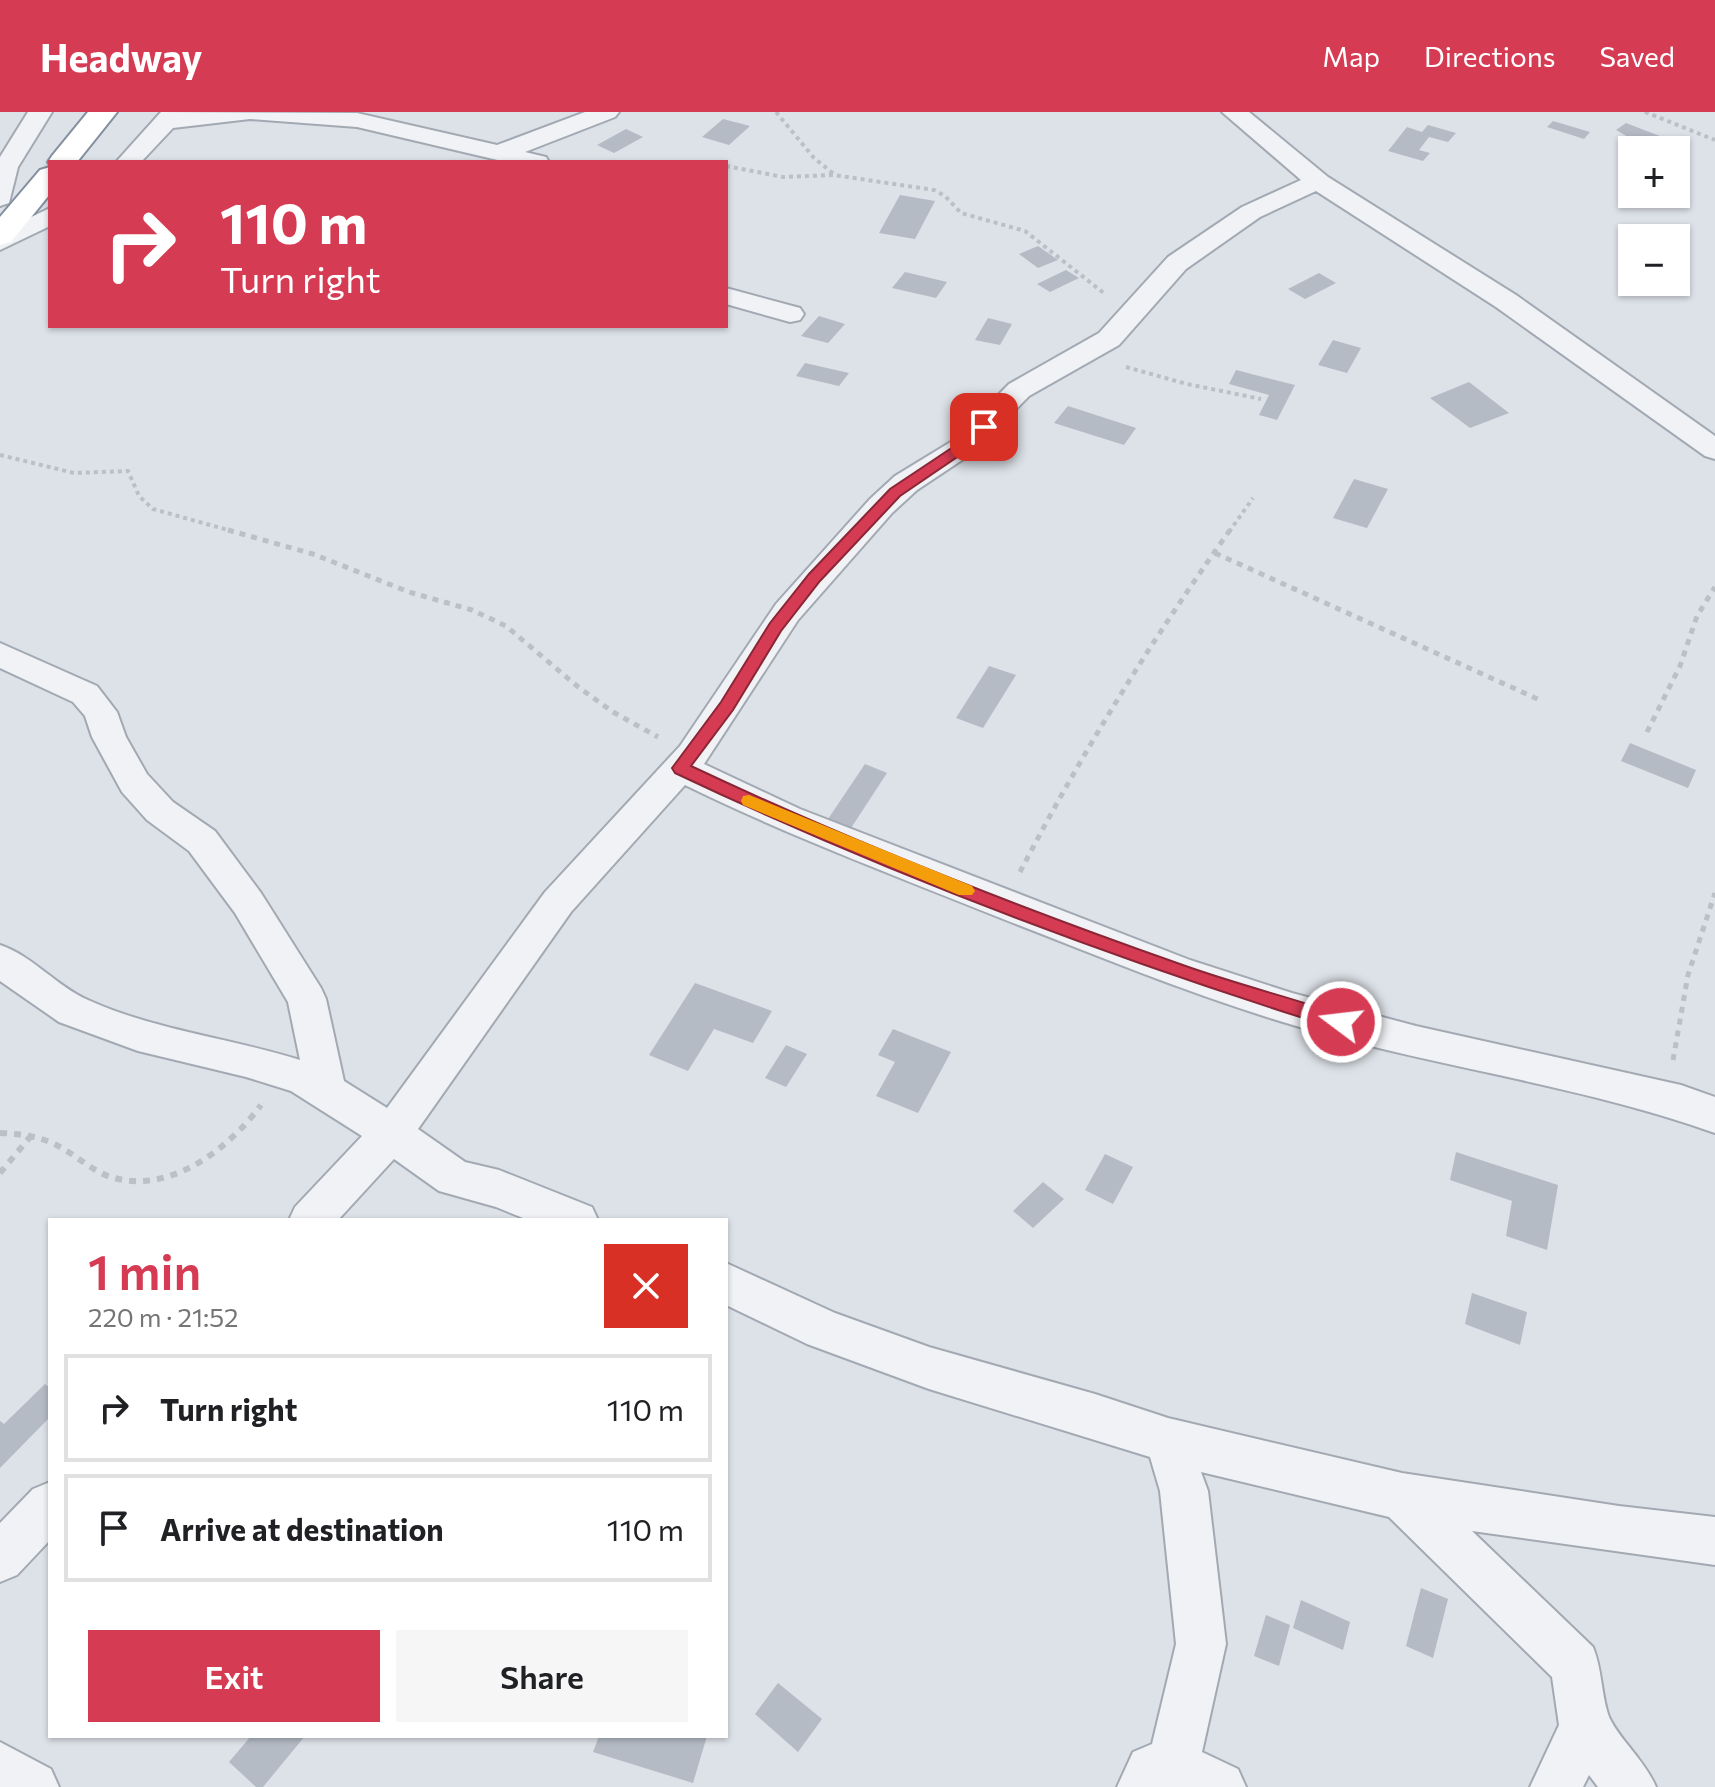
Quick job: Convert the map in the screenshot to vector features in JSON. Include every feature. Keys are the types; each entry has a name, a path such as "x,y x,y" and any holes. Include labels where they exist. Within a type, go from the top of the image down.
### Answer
{"highway":[{"path":"64,160 103,112"},
{"path":"0,239 48,179"}],"street":[{"path":"0,198 6,167 40,112"},
{"path":"130,160 170,116 250,112 357,120 530,160"},
{"path":"502,152 607,112"},
{"path":"1234,112 1319,182 1506,301 1715,450"},
{"path":"312,1218 391,1134 558,902 643,805 686,762 787,612 881,506 906,483 964,446 1019,390 1109,339 1161,277 1225,228 1287,193 1319,182"},
{"path":"0,239 48,217"},
{"path":"728,297 790,314"},
{"path":"0,654 85,694 100,712 109,737 134,783 160,811 202,841 248,903 307,999 326,1091"},
{"path":"686,762 787,819 1178,971 1292,1009 1416,1042 1667,1097 1715,1115"},
{"path":"0,960 47,996 73,1011 138,1035 246,1060 303,1078 454,1178 499,1189 572,1218"},
{"path":"728,1284 823,1329 916,1364 1095,1416 1168,1441 1402,1497 1619,1530 1715,1541"},
{"path":"1168,1441 1184,1491 1201,1644 1158,1776 1220,1787"},
{"path":"1402,1497 1575,1665 1585,1727 1630,1787"},
{"path":"0,1558 48,1508"},
{"path":"1556,1787 1585,1727"},
{"path":"0,1768 33,1787"}],"path":[{"path":"776,112 814,158 834,175"},
{"path":"1645,112 1715,140"},
{"path":"728,166 783,177 834,175 934,190 945,196 961,213 1025,231 1070,264 1129,316"},
{"path":"1083,355 1187,384 1261,399"},
{"path":"0,455 74,473 128,471 139,496 153,509 313,554 409,592 489,617 506,626 613,712 686,762"},
{"path":"1003,905 1073,770 1167,619 1253,498"},
{"path":"1215,553 1542,701"},
{"path":"1647,732 1680,666 1697,616 1715,587"},
{"path":"1667,1097 1682,1000 1703,918 1715,893"},
{"path":"0,1133 30,1136 53,1143 109,1176 127,1181 163,1177 208,1158 233,1138 253,1118 282,1073"},
{"path":"0,1173 30,1136"}],"building":[{"path":"723,119 750,126 729,145 702,137"},
{"path":"1553,121 1590,132 1584,139 1547,127"},
{"path":"1626,123 1660,136 1626,136 1616,130"},
{"path":"1428,125 1456,133 1448,142 1429,137 1419,150 1430,153 1423,161 1388,151 1407,127 1422,132"},
{"path":"626,129 643,137 614,153 597,145"},
{"path":"900,195 935,201 915,239 879,233"},
{"path":"1038,246 1058,260 1038,268 1019,254"},
{"path":"1066,270 1079,278 1050,292 1037,284"},
{"path":"905,272 947,282 936,298 892,288"},
{"path":"1319,273 1336,283 1305,299 1288,289"},
{"path":"819,316 845,324 828,343 801,336"},
{"path":"988,318 1012,324 1000,345 975,340"},
{"path":"1333,340 1361,348 1347,373 1318,365"},
{"path":"805,363 849,373 839,386 796,376"},
{"path":"1236,370 1295,385 1277,420 1259,415 1269,395 1229,384"},
{"path":"1469,382 1509,413 1470,428 1430,398"},
{"path":"1068,406 1136,428 1124,445 1054,423"},
{"path":"1354,479 1388,489 1367,528 1333,518"},
{"path":"989,666 1016,675 983,728 956,718"},
{"path":"1630,743 1696,770 1688,788 1621,761"},
{"path":"865,764 887,773 851,828 828,819"},
{"path":"695,983 772,1011 753,1043 714,1029 688,1071 649,1055"},
{"path":"893,1029 951,1052 918,1113 876,1096 895,1062 878,1055"},
{"path":"786,1045 807,1054 786,1087 765,1078"},
{"path":"1456,1152 1558,1185 1547,1250 1506,1236 1512,1201 1450,1180"},
{"path":"1105,1154 1133,1167 1113,1204 1085,1190"},
{"path":"1043,1182 1064,1199 1033,1228 1013,1211"},
{"path":"1472,1293 1527,1312 1520,1345 1465,1324"},
{"path":"45,1384 48,1386 48,1419 0,1468 0,1421 4,1424"},
{"path":"1421,1588 1448,1599 1433,1658 1406,1646"},
{"path":"1301,1600 1350,1622 1343,1650 1293,1628"},
{"path":"1266,1615 1290,1625 1279,1666 1254,1656"},
{"path":"778,1683 822,1719 798,1752 755,1714"},
{"path":"249,1738 303,1738 263,1787 256,1787 229,1762"},
{"path":"598,1738 706,1738 693,1783 593,1752"}],"slow traffic":[{"path":"749,801 966,891"}],"route":[{"path":"984,427 964,446 895,493 815,578 776,627 727,706 681,768 787,819 1003,905 1178,971 1341,1022"}]}
